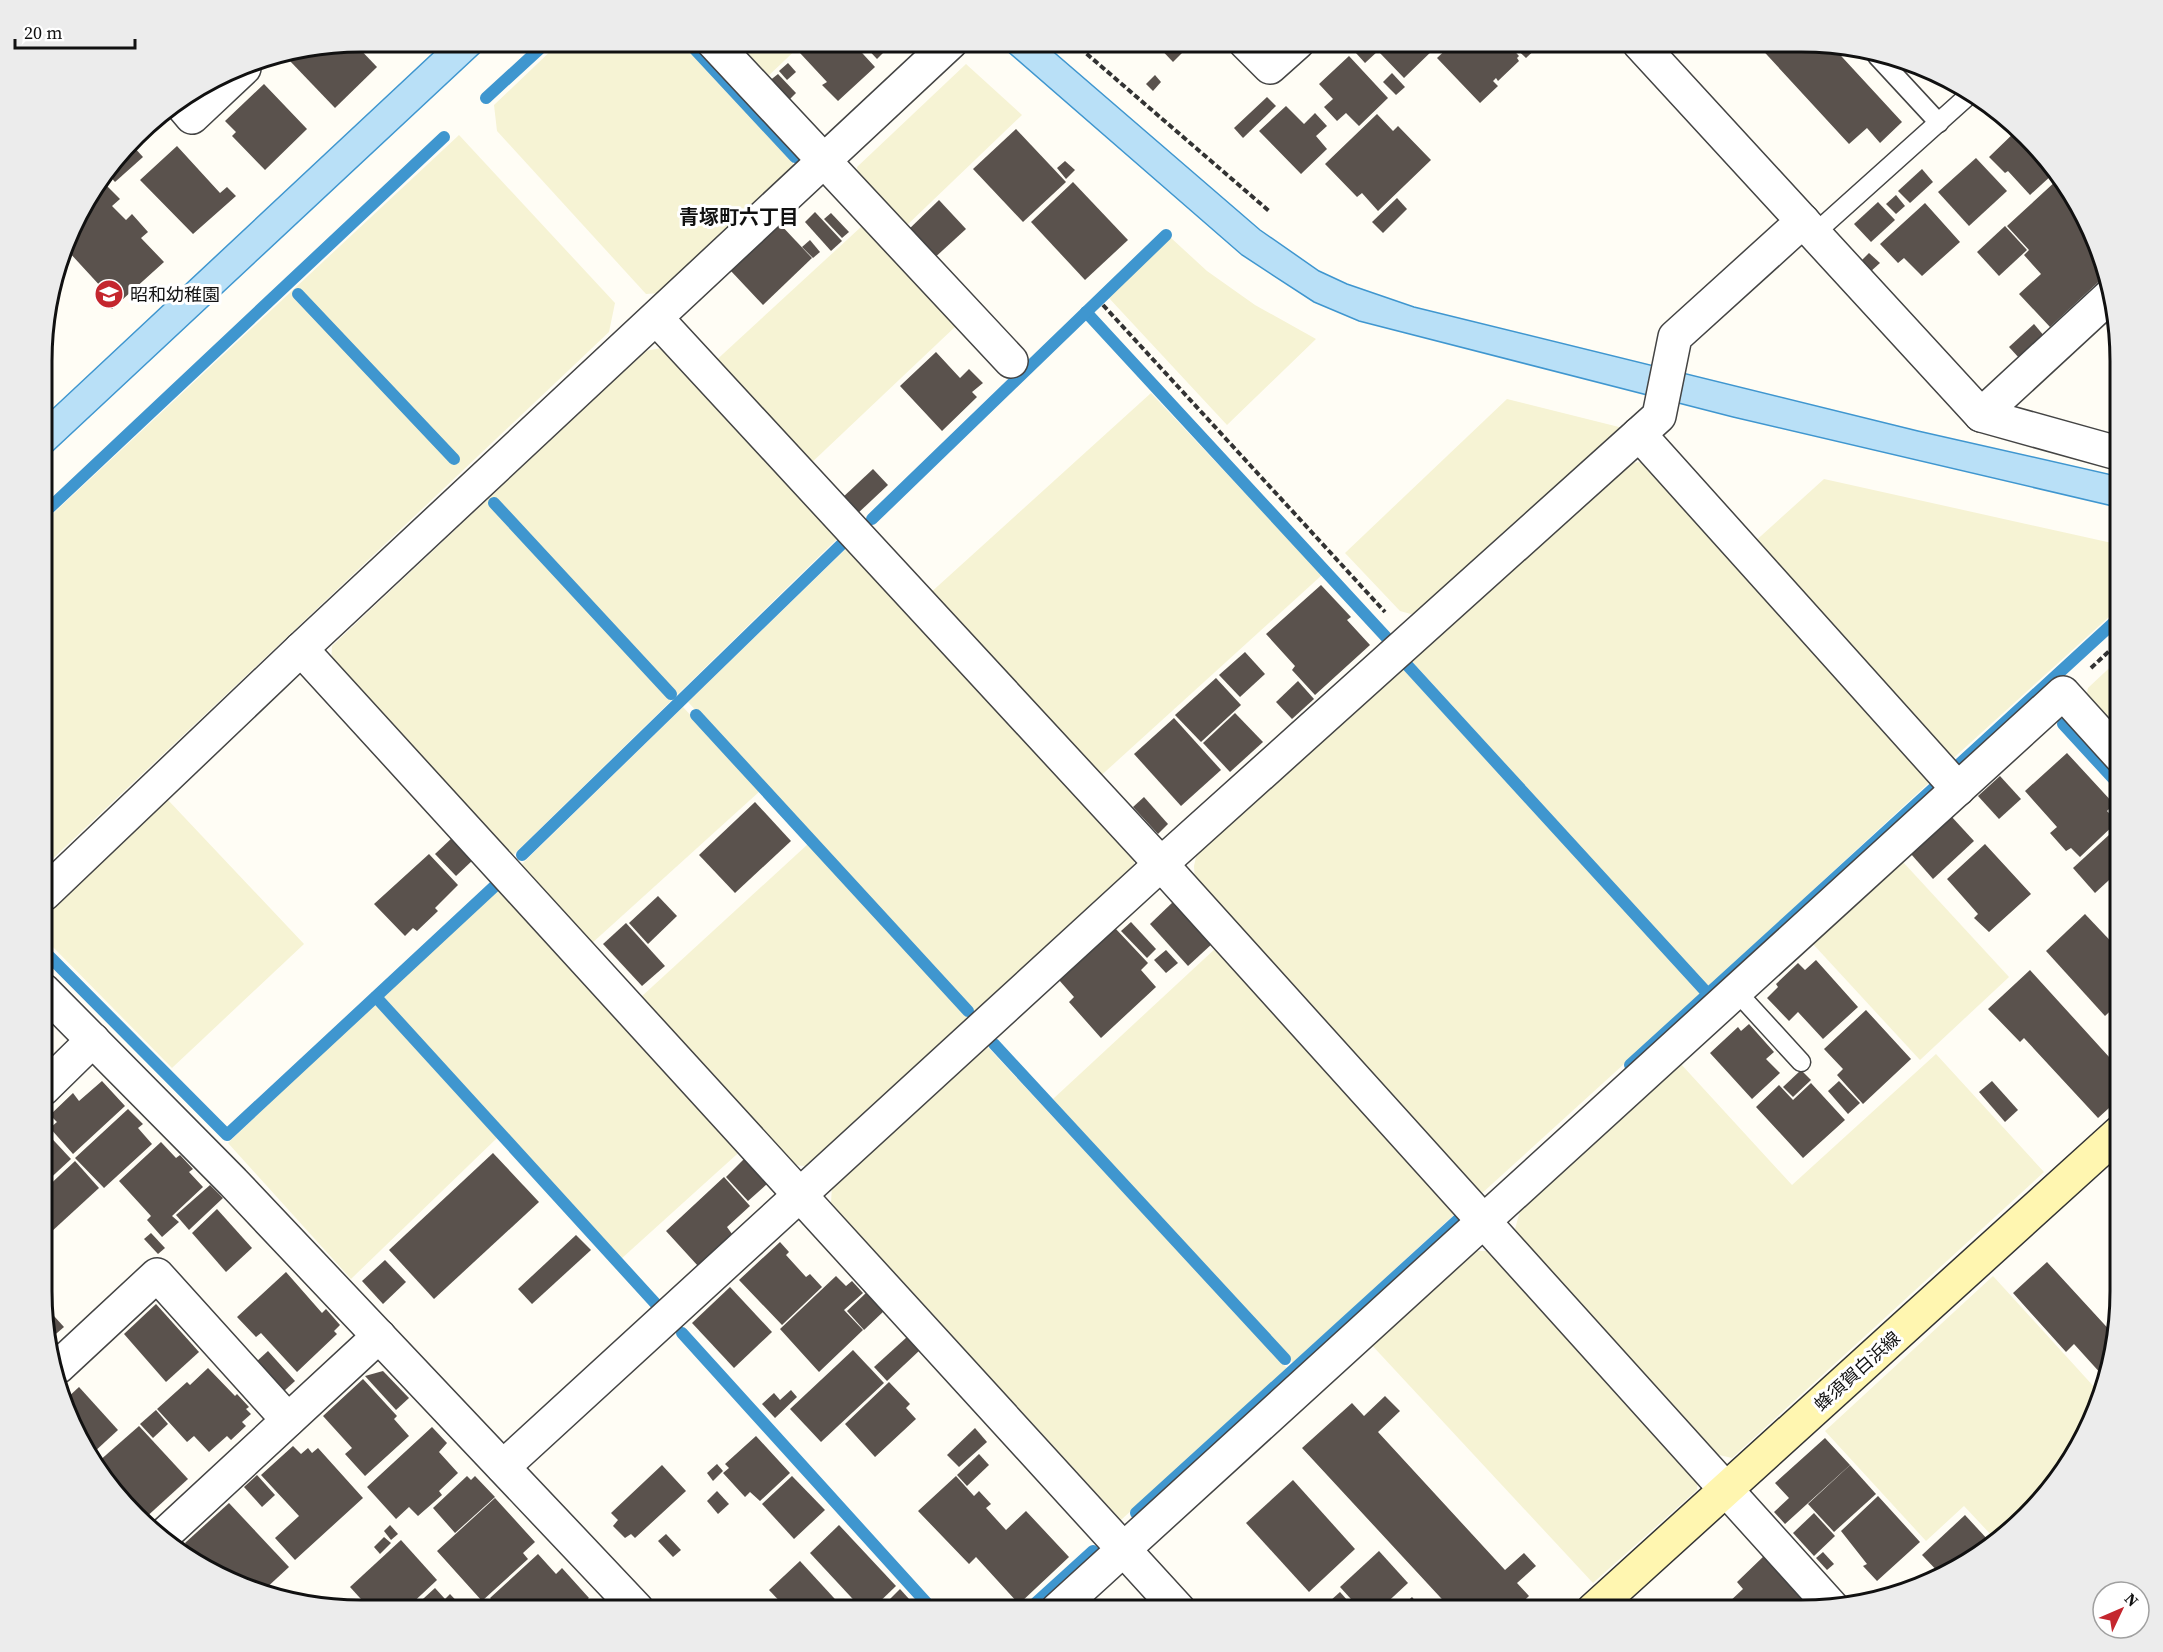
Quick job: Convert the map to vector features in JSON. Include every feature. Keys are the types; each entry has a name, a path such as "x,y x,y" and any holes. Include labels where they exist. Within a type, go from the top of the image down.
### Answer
{"main road":[{"name":"蜂須賀白浜線","path":"1604,1600 2110,1141"}],"street":[{"path":"722,52 1011,361"},
{"path":"52,886 302,648 940,52"},
{"path":"1255,52 1270,67 1287,52"},
{"path":"1647,52 1981,415 2110,451"},
{"path":"184,109 192,117 229,82"},
{"path":"503,1467 1161,864 1649,425 1675,337 1808,228"},
{"path":"1981,415 2105,301"},
{"path":"657,319 1161,864 1824,1599"},
{"path":"1649,425 1958,789"},
{"path":"302,648 1170,1600"},
{"path":"1068,1600 2063,693 2110,746"},
{"path":"52,999 379,1336 628,1600"},
{"path":"52,1080 93,1040"},
{"path":"61,1364 157,1275 288,1420"},
{"path":"168,1531 379,1336"}],"lane":[{"path":"1884,64 1939,123"},
{"path":"1808,228 1965,100"},
{"path":"1736,991 1801,1062"}],"path":[{"path":"1085,52 1269,211"},
{"path":"1103,305 1410,639"}],"shaded area":[{"path":"550,52 691,52 793,160 793,169 661,293 646,294 497,131 494,105"},
{"path":"737,52 793,52 764,80"},
{"path":"966,64 1022,115 904,228 859,181 857,167"},
{"path":"459,135 615,303 609,332 52,859 52,515"},
{"path":"862,226 956,326 807,467 711,365"},
{"path":"1170,237 1207,271 1255,305 1316,339 1227,425 1108,297"},
{"path":"667,347 843,533 512,856 331,664 332,646 645,351"},
{"path":"1151,393 1322,575 1095,781 928,595"},
{"path":"1507,399 1627,429 1418,616 1400,611 1345,553"},
{"path":"1642,462 1933,779 1708,987 1409,658 1630,463"},
{"path":"1824,479 2110,543 2110,616 1947,764 1751,545"},
{"path":"853,542 1134,853 1134,870 977,1015 688,702"},
{"path":"1400,666 1701,994 1480,1195 1195,882 1194,866 1198,848"},
{"path":"2110,667 2110,724 2086,697 2088,688"},
{"path":"683,707 760,791 591,944 520,866"},
{"path":"168,800 304,944 172,1068 52,946 52,908"},
{"path":"808,844 972,1021 815,1167 794,1165 641,997"},
{"path":"1903,862 2009,977 1920,1060 1813,944"},
{"path":"505,881 746,1146 621,1259 382,997"},
{"path":"1217,947 1458,1211 1293,1363 1053,1099"},
{"path":"374,1003 497,1138 351,1279 228,1143"},
{"path":"985,1044 1287,1368 1121,1520 831,1203 832,1185"},
{"path":"1936,1054 2044,1172 1732,1458 1715,1454 1514,1233 1522,1203 1680,1063 1792,1185"},
{"path":"1465,1251 1494,1251 1698,1473 1697,1490 1593,1583 1368,1341"},
{"path":"1993,1276 2095,1388 2079,1427 2047,1478 2020,1509 1991,1535 1964,1506 1926,1541 1825,1431"}],"water":[{"path":"434,52 480,52 52,452 52,409"},
{"path":"1009,52 1054,52 1260,230 1319,271 1347,284 1414,307 1918,431 2110,475 2110,505 1733,417 1359,321 1314,302 1242,255"}],"building":[{"path":"363,52 377,67 335,108 290,61 322,55"},
{"path":"861,52 875,67 838,101 822,85 827,82 800,53"},
{"path":"870,52 884,52 877,59"},
{"path":"1164,52 1183,52 1173,62"},
{"path":"1355,52 1377,52 1365,63"},
{"path":"1379,52 1431,52 1404,78"},
{"path":"1443,52 1515,52 1519,56 1517,58 1519,61 1498,81 1496,78 1493,81 1498,86 1480,103 1437,58"},
{"path":"1520,52 1532,52 1526,58"},
{"path":"1764,52 1840,55 1902,122 1880,143 1867,128 1849,144"},
{"path":"1349,56 1388,98 1359,126 1346,113 1337,121 1324,107 1333,99 1319,84"},
{"path":"788,63 796,72 787,80 779,71"},
{"path":"1392,73 1405,87 1396,95 1383,82"},
{"path":"778,74 796,93 786,103 768,82"},
{"path":"1155,75 1161,82 1153,91 1146,84"},
{"path":"264,84 307,129 265,170 232,136 236,132 225,121"},
{"path":"1267,97 1276,106 1243,138 1234,128"},
{"path":"1286,106 1304,124 1315,113 1327,126 1316,136 1327,149 1301,174 1259,131"},
{"path":"1377,114 1393,131 1398,126 1431,160 1378,211 1362,193 1357,197 1325,164"},
{"path":"1016,129 1066,182 1023,222 973,169"},
{"path":"2012,135 2049,177 2030,195 2008,171 2005,173 1989,157"},
{"path":"177,146 220,193 227,187 236,196 193,234 140,180"},
{"path":"137,150 143,157 115,182 112,179"},
{"path":"1976,158 2007,191 1969,226 1938,192"},
{"path":"1065,161 1075,170 1066,179 1057,168"},
{"path":"1922,169 1933,182 1910,203 1898,191"},
{"path":"1073,182 1128,240 1085,280 1031,222"},
{"path":"2053,183 2069,207 2087,243 2100,281 2050,327 2019,294 2041,274 2024,255 2029,250 2007,226"},
{"path":"107,186 120,199 112,206 126,220 132,214 148,232 141,238 164,262 112,309 97,294 103,289 72,255 84,225"},
{"path":"1896,195 1905,206 1896,214 1886,204"},
{"path":"1397,198 1407,209 1383,233 1372,222"},
{"path":"939,200 966,229 931,261 904,234"},
{"path":"1878,202 1895,220 1871,242 1854,224"},
{"path":"1925,203 1960,242 1922,276 1904,258 1898,263 1880,244"},
{"path":"815,212 842,241 831,251 805,222"},
{"path":"831,213 849,232 842,238 824,219"},
{"path":"779,223 812,258 763,305 730,270"},
{"path":"2005,226 2027,250 1999,276 1977,252"},
{"path":"810,240 820,252 813,258 802,247"},
{"path":"1869,253 1880,263 1870,272 1861,261"},
{"path":"2034,324 2045,337 2020,359 2009,347"},
{"path":"936,352 960,378 969,369 983,383 972,392 977,397 942,431 900,386"},
{"path":"873,469 888,485 856,515 841,499"},
{"path":"1321,585 1351,617 1347,620 1370,645 1315,695 1292,670 1295,666 1266,634"},
{"path":"1245,652 1265,674 1240,697 1219,675"},
{"path":"1216,678 1241,705 1201,742 1175,715"},
{"path":"1298,681 1314,699 1292,719 1276,702"},
{"path":"1235,713 1263,742 1230,772 1203,743"},
{"path":"1174,718 1221,770 1181,806 1134,754"},
{"path":"2067,753 2110,800 2110,808 2107,811 2110,814 2110,829 2080,857 2071,848 2066,851 2050,833 2057,827 2025,791"},
{"path":"2000,776 2021,799 1999,819 1978,796"},
{"path":"1144,797 1168,824 1158,834 1133,807"},
{"path":"755,802 791,841 735,893 699,855"},
{"path":"1951,816 1974,841 1933,879 1911,854"},
{"path":"2110,834 2110,879 2095,893 2073,868"},
{"path":"453,837 474,859 456,876 435,854"},
{"path":"1985,844 2031,894 1989,932 1974,918 1978,914 1947,879"},
{"path":"429,854 458,885 435,908 438,911 417,931 413,928 405,936 374,904"},
{"path":"658,896 677,916 648,944 629,923"},
{"path":"1174,901 1213,943 1188,966 1150,924"},
{"path":"2085,914 2110,940 2110,1011 2105,1016 2046,951"},
{"path":"1131,922 1156,949 1147,958 1121,931"},
{"path":"626,923 665,966 642,986 603,944"},
{"path":"1115,928 1148,963 1141,970 1156,987 1101,1038 1069,1002 1074,997 1059,980"},
{"path":"1166,950 1178,963 1166,973 1154,960"},
{"path":"1816,960 1858,1007 1823,1039 1798,1012 1789,1021 1767,998 1778,987 1776,984 1798,963 1805,970"},
{"path":"2030,970 2110,1058 2110,1107 2098,1118 2024,1038 2020,1042 1988,1009"},
{"path":"1866,1010 1911,1059 1863,1104 1837,1075 1843,1069 1824,1049"},
{"path":"1749,1024 1774,1052 1766,1059 1780,1073 1752,1099 1710,1053 1738,1027 1741,1031"},
{"path":"1801,1070 1811,1080 1793,1097 1783,1087"},
{"path":"102,1081 125,1106 73,1154 52,1130 52,1126 57,1122 52,1117 52,1113 73,1093 79,1101"},
{"path":"1839,1081 1860,1103 1848,1114 1828,1091"},
{"path":"1992,1081 2018,1110 2005,1122 1979,1092"},
{"path":"1811,1083 1845,1120 1803,1158 1756,1107 1779,1085 1793,1100"},
{"path":"128,1109 143,1124 138,1128 152,1144 104,1188 75,1158"},
{"path":"52,1139 71,1159 52,1177"},
{"path":"161,1142 176,1158 180,1155 193,1169 189,1172 203,1187 172,1216 179,1222 162,1237 147,1220 151,1216 119,1181"},
{"path":"493,1153 539,1202 434,1299 389,1250"},
{"path":"744,1159 767,1184 748,1201 726,1177"},
{"path":"75,1161 99,1188 52,1231 52,1183"},
{"path":"724,1177 750,1206 727,1227 732,1234 698,1266 666,1231"},
{"path":"210,1185 223,1198 189,1230 176,1215"},
{"path":"217,1209 252,1248 226,1272 192,1233"},
{"path":"151,1233 165,1248 158,1254 144,1239"},
{"path":"576,1235 591,1250 532,1304 518,1289"},
{"path":"780,1242 789,1252 786,1255 806,1277 810,1274 822,1287 782,1325 739,1280"},
{"path":"385,1260 406,1282 383,1304 362,1281"},
{"path":"2047,1262 2108,1329 2099,1372 2074,1344 2066,1352 2013,1293"},
{"path":"286,1272 322,1313 326,1309 340,1325 334,1331 337,1334 297,1372 261,1333 256,1337 237,1317"},
{"path":"836,1276 846,1286 852,1281 863,1293 844,1310 863,1330 819,1372 780,1329"},
{"path":"730,1287 772,1332 734,1368 692,1323"},
{"path":"867,1292 885,1310 864,1330 847,1311"},
{"path":"156,1304 199,1352 166,1382 124,1334"},
{"path":"54,1316 64,1327 56,1334"},
{"path":"907,1337 920,1350 887,1381 874,1367"},
{"path":"853,1350 884,1383 821,1442 790,1409"},
{"path":"268,1351 295,1381 284,1391 256,1362"},
{"path":"208,1368 235,1396 237,1394 249,1407 246,1409 251,1414 242,1422 246,1426 231,1440 227,1436 209,1452 194,1436 187,1442 157,1409 187,1382 190,1385"},
{"path":"383,1371 409,1398 396,1410 365,1376"},
{"path":"363,1379 397,1416 394,1419 409,1436 365,1476 345,1454 352,1448 323,1416"},
{"path":"889,1382 910,1404 906,1408 916,1419 875,1457 845,1424"},
{"path":"79,1387 118,1430 97,1449 84,1427 71,1395"},
{"path":"791,1390 797,1397 775,1418 762,1404 774,1393 780,1400"},
{"path":"1385,1396 1400,1411 1378,1432 1505,1570 1524,1553 1536,1566 1517,1583 1529,1596 1525,1600 1443,1600 1302,1448 1352,1403 1364,1416"},
{"path":"156,1410 168,1424 153,1438 140,1424"},
{"path":"139,1426 188,1479 149,1515 129,1494 102,1458"},
{"path":"432,1427 447,1443 439,1452 458,1473 439,1491 442,1495 418,1516 409,1507 396,1519 367,1487"},
{"path":"975,1428 987,1442 959,1467 947,1455"},
{"path":"756,1436 790,1473 760,1501 750,1492 745,1497 723,1473 729,1468 725,1464"},
{"path":"1825,1438 1850,1465 1785,1524 1774,1512 1789,1498 1775,1483"},
{"path":"293,1446 301,1454 308,1448 312,1453 318,1448 363,1498 295,1560 275,1538 299,1516 261,1475"},
{"path":"979,1454 989,1465 967,1486 957,1475"},
{"path":"717,1464 723,1471 713,1481 707,1473"},
{"path":"662,1465 686,1491 635,1538 631,1534 625,1538 613,1526 618,1520 611,1513"},
{"path":"1850,1465 1876,1494 1834,1532 1808,1504"},
{"path":"257,1475 275,1495 262,1507 244,1487"},
{"path":"467,1476 471,1480 475,1476 495,1497 455,1533 433,1508"},
{"path":"792,1476 825,1510 794,1539 762,1504"},
{"path":"956,1476 974,1496 979,1491 991,1504 986,1508 1006,1530 1026,1511 1069,1557 1023,1600 1015,1600 976,1557 969,1564 918,1511"},
{"path":"1293,1480 1355,1549 1309,1592 1246,1523"},
{"path":"717,1491 729,1504 718,1514 707,1501"},
{"path":"1878,1496 1920,1542 1877,1581 1863,1566 1867,1564 1841,1531"},
{"path":"495,1498 535,1542 523,1553 528,1559 483,1600 437,1551"},
{"path":"229,1503 289,1567 269,1585 225,1568 185,1543"},
{"path":"1814,1513 1835,1536 1814,1556 1793,1533"},
{"path":"1965,1515 1986,1538 1935,1569 1922,1555"},
{"path":"390,1525 398,1534 391,1540 384,1531"},
{"path":"839,1525 896,1586 881,1600 854,1600 810,1553"},
{"path":"666,1534 681,1550 673,1557 658,1541"},
{"path":"384,1537 391,1543 380,1554 374,1547"},
{"path":"401,1540 437,1580 416,1600 362,1600 350,1587"},
{"path":"1379,1551 1408,1583 1390,1600 1352,1600 1340,1587"},
{"path":"1823,1552 1834,1564 1827,1570 1816,1558"},
{"path":"538,1554 556,1574 562,1568 589,1598 587,1600 492,1600 490,1598"},
{"path":"1765,1555 1806,1600 1731,1600 1743,1589 1737,1582"},
{"path":"800,1561 836,1600 778,1600 769,1590"},
{"path":"435,1588 445,1599 450,1594 456,1600 422,1600"},
{"path":"900,1589 910,1600 889,1600"},
{"path":"1340,1592 1347,1600 1331,1600"}],"waterway":[{"path":"486,98 536,52"},
{"path":"697,52 795,157"},
{"path":"52,505 444,137"},
{"path":"872,519 1166,235"},
{"path":"298,294 454,459"},
{"path":"1086,312 1386,637"},
{"path":"494,503 671,694"},
{"path":"522,855 847,539"},
{"path":"1954,769 2110,626"},
{"path":"1408,666 1708,994"},
{"path":"696,715 968,1011"},
{"path":"2063,724 2110,775"},
{"path":"1630,1065 1935,787"},
{"path":"52,959 227,1135 497,884"},
{"path":"376,997 655,1303"},
{"path":"994,1044 1285,1359"},
{"path":"1136,1513 1459,1219"},
{"path":"682,1333 924,1600"},
{"path":"1039,1600 1093,1551"}],"place":[{"name":"昭和幼稚園","path":"109,294"}],"district":[{"name":"青塚町六丁目","path":"739,217"}]}
